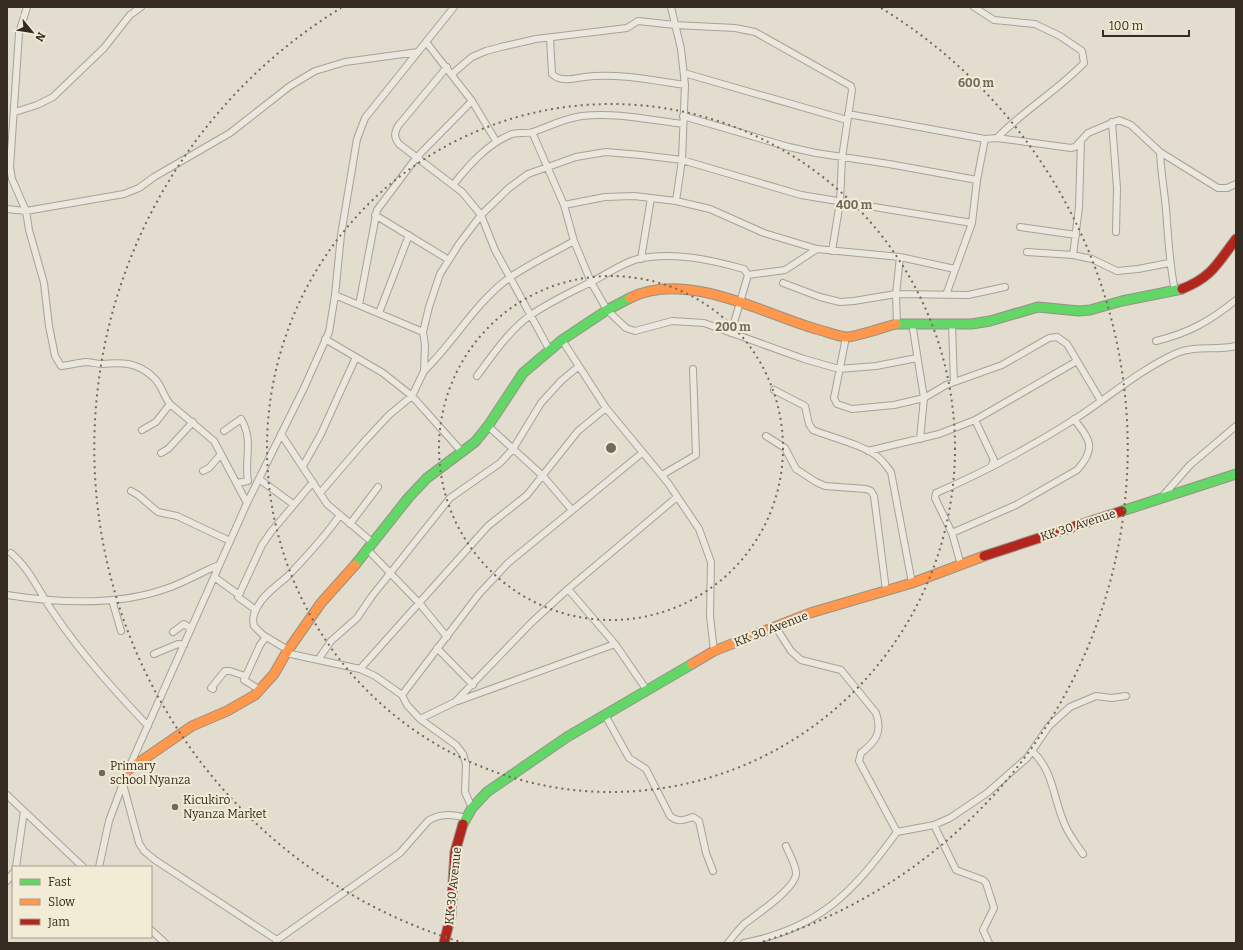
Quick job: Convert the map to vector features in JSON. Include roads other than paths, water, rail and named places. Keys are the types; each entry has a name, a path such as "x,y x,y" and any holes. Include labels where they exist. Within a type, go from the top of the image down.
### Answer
{"street":[{"path":"27,7 19,33 15,112 10,167 12,179 26,211 29,230 44,283 49,326 55,356 61,366 86,362 126,363 146,371 159,384 165,398 170,404 214,441 247,503"},
{"path":"15,112 37,105 53,96 104,48 130,15 141,7"},
{"path":"99,866 109,821 128,770 247,503 304,388 331,325 341,235 360,127 379,100 454,7"},
{"path":"671,7 681,49 685,85 682,124 682,160 676,201"},
{"path":"974,7 994,20 1035,24 1060,36 1082,51 1084,63 1068,79 1015,119 997,138"},
{"path":"452,74 472,58 486,51 550,38 627,28 638,20 675,25 735,28 766,37 804,61 851,86 842,158 840,202 832,251"},
{"path":"550,38 552,74 558,78 572,79 598,76 629,77 685,85"},
{"path":"426,42 472,101 496,142"},
{"path":"7,208 26,211 124,194 139,188 154,177 230,133 290,86 315,71 345,62 418,52"},
{"path":"446,67 394,133 395,139 416,158 466,196 481,215 495,250 509,278 549,349"},
{"path":"684,73 848,117 985,140 997,138 1071,148 1075,147 1088,133 1112,122 1124,120 1141,133 1160,152 1218,188 1226,188 1236,184"},
{"path":"359,305 375,215 381,204 416,158 472,101"},
{"path":"453,185 470,164 496,142 513,134 532,132 558,121 582,116 626,116 682,124"},
{"path":"683,116 789,148 977,180"},
{"path":"1112,122 1117,188 1116,232"},
{"path":"532,132 564,205 574,241 591,282 607,310 626,328 635,331 672,320 704,323 804,359 839,369 876,366 918,358"},
{"path":"946,294 972,223 977,180 985,140"},
{"path":"1073,256 1079,207 1080,141"},
{"path":"424,371 425,345 423,332 428,307 440,274 449,260 481,215 509,188 528,174 576,157 606,152 682,160 801,195 840,202 876,206 972,223"},
{"path":"1160,152 1167,223 1169,263 1175,291"},
{"path":"564,205 605,197 634,196 676,201 710,209 764,233 817,249 900,257 955,269"},
{"path":"641,258 651,198"},
{"path":"375,215 449,260"},
{"path":"1020,228 1076,235"},
{"path":"379,313 409,235"},
{"path":"128,770 192,726 227,711 255,695 274,674 287,652 321,603 370,546 409,497 427,478 475,442 488,426 522,373 549,349 562,340 607,310 638,294 663,288 713,294 741,301 804,325 846,337 897,324 952,324 990,321 1038,307 1051,307 1079,311 1090,310 1122,301 1175,291 1197,283 1209,274 1236,239"},
{"path":"320,493 363,442 389,415 412,396 424,371 437,358 454,336 509,278 574,241"},
{"path":"748,275 785,270 817,249"},
{"path":"1027,252 1092,259 1117,271 1138,269 1169,263"},
{"path":"477,376 500,346 530,316 591,282 641,258 664,256 693,257 744,269 748,275 732,333"},
{"path":"897,324 896,294 900,257"},
{"path":"783,283 820,297 840,302 896,294 968,294 1005,286"},
{"path":"335,295 423,332"},
{"path":"1156,341 1180,335 1207,322 1236,300"},
{"path":"912,323 924,398 920,439"},
{"path":"952,324 954,382"},
{"path":"846,337 834,402 852,409 894,405 924,398 954,382 1002,365 1049,338 1057,337 1067,344 1101,401"},
{"path":"325,339 384,373 412,396 462,452"},
{"path":"562,340 606,408 642,453 662,475 694,520 708,551 712,570 710,616 714,651"},
{"path":"961,565 952,533 935,498 936,493 991,467 1074,419 1101,401 1125,382 1178,353 1206,347 1216,350 1236,346"},
{"path":"303,466 321,434 356,356"},
{"path":"868,451 939,434 975,420 1076,361"},
{"path":"318,660 331,641 357,618 390,573 450,498 490,471 513,449 541,403 561,381 579,366"},
{"path":"662,475 696,455 693,369"},
{"path":"774,390 806,406 809,424 813,430 868,451 878,457 890,472 912,582"},
{"path":"142,430 156,422 170,404"},
{"path":"360,669 420,604 488,526 527,495 578,431 606,408"},
{"path":"224,431 241,419 246,427 249,455 248,482 237,483"},
{"path":"952,533 1016,505 1077,470 1083,464 1091,444 1089,438 1074,419"},
{"path":"975,420 994,460 991,467"},
{"path":"161,453 165,452 179,438 192,422"},
{"path":"488,426 543,476 572,510"},
{"path":"1158,500 1190,465 1236,426"},
{"path":"281,434 327,504 350,524 370,546 390,573 420,604 447,637"},
{"path":"766,436 785,448 796,469 816,482 825,486 866,489 871,491 874,496 886,590"},
{"path":"402,695 480,594 508,563 642,453"},
{"path":"203,471 209,468 221,454"},
{"name":"KK 30 Avenue","path":"444,943 451,915 455,852 466,818 472,808 487,792 567,737 646,689 714,651 775,626 1236,474"},
{"path":"259,479 293,504"},
{"path":"239,595 262,545 293,504 313,482"},
{"path":"350,524 378,487"},
{"path":"131,491 138,494 158,512 178,516 230,541"},
{"path":"455,702 531,624 568,589 678,497"},
{"path":"340,515 330,530 288,576 265,597 256,610 253,620 254,626 266,637 287,652 360,669 375,676 402,695 407,705 420,719 456,745 463,754 466,764 464,792 472,808"},
{"path":"11,553 28,570 54,615 95,669 148,726"},
{"path":"7,595 46,601 112,600 162,590 219,565"},
{"path":"217,579 256,610"},
{"path":"568,589 615,644 646,689"},
{"path":"112,600 121,631"},
{"path":"172,632 184,624 191,630"},
{"path":"775,626 790,651 801,660 841,670 876,713 878,718 877,737 875,742 861,754 859,761 897,832"},
{"path":"260,690 244,680 260,645 266,637"},
{"path":"154,654 178,644 184,645"},
{"path":"420,719 455,702 615,644"},
{"path":"437,648 472,685"},
{"path":"212,689 211,688 226,671 246,676"},
{"path":"744,943 764,939 800,925 818,916 848,893 897,832 934,825 950,818 987,793 1027,758 1049,726 1070,707 1096,696 1112,698 1126,696"},
{"path":"605,715 628,758 646,769 670,816 675,820 680,821 693,817 699,821 706,853 713,871"},
{"path":"1032,751 1040,758 1050,778 1065,825 1082,854"},
{"path":"123,784 139,843 144,851 167,869 277,942 400,853 428,821 434,817 447,815 466,818"},
{"path":"7,795 82,866"},
{"path":"16,866 24,811"},
{"path":"934,825 956,870 978,877 986,883 994,908 983,930 989,943"},
{"path":"728,943 737,931 778,898 795,878 796,872 786,846"},
{"path":"152,931 165,943"}],"place":[{"name":"Primary school Nyanza","path":"102,773"},
{"name":"Kicukiro Nyanza Market","path":"175,807"}]}
